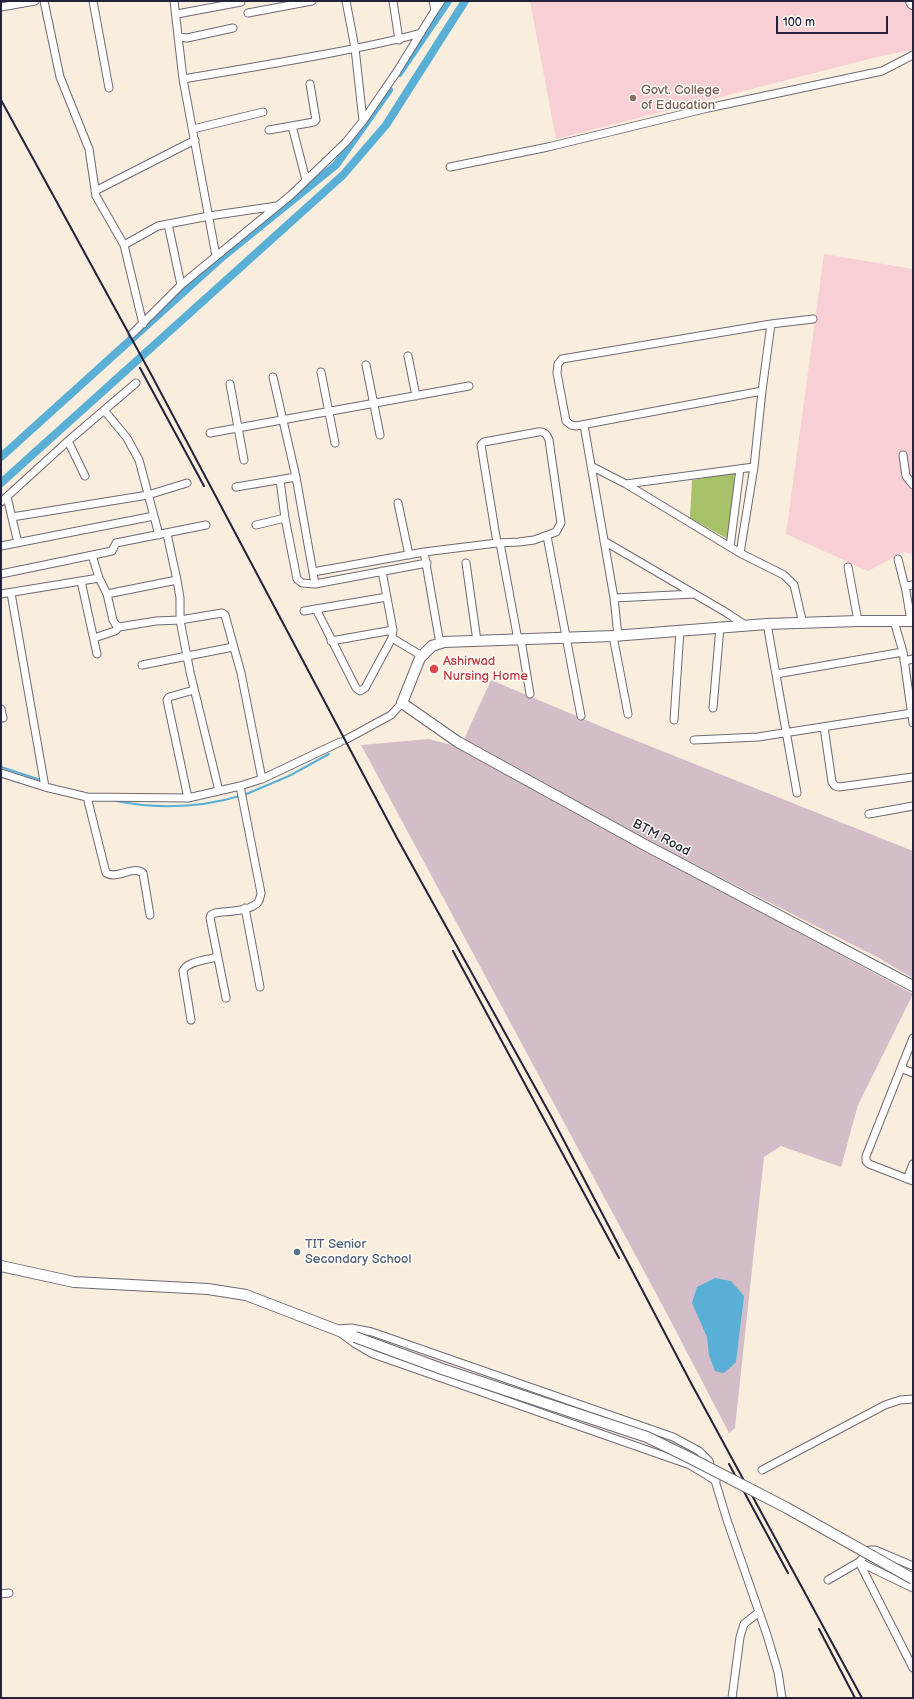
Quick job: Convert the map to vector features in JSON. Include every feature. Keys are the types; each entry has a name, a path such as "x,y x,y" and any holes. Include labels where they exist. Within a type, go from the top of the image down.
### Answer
{"street":[{"path":"1,7 35,1"},
{"path":"44,1 60,77 89,148 96,196 124,245 143,324"},
{"path":"93,1 109,88"},
{"path":"174,1 177,14 183,79 216,256"},
{"path":"248,13 312,1"},
{"path":"346,1 355,48 363,122"},
{"path":"393,1 399,40"},
{"path":"433,1 435,10"},
{"path":"132,334 181,285 278,206 346,142 363,122 422,33 441,1"},
{"path":"177,14 241,2"},
{"path":"179,38 187,38 233,28"},
{"path":"183,79 259,67 399,40 422,33"},
{"path":"450,167 548,147 708,108 882,71 913,55"},
{"path":"269,130 310,123 316,120 310,84"},
{"path":"193,129 263,112"},
{"path":"292,126 306,180"},
{"path":"95,191 195,140"},
{"path":"124,245 158,226 209,216 278,206"},
{"path":"168,224 181,285"},
{"path":"762,391 584,425 571,425 566,420 557,373 558,364 562,359 772,324 813,319"},
{"path":"740,553 754,467 762,391 772,324"},
{"path":"408,356 416,396"},
{"path":"366,365 380,435"},
{"path":"321,372 335,444"},
{"path":"273,377 281,420 296,477 315,584"},
{"path":"1,502 68,441 136,383"},
{"path":"230,384 244,460"},
{"path":"210,433 469,386"},
{"path":"104,410 127,438 139,460 159,535"},
{"path":"584,425 614,598 616,636 628,714"},
{"path":"313,572 424,552 499,543 519,542 547,536 556,532 561,523 547,435 542,432 484,442 481,445 499,543 530,694"},
{"path":"68,441 85,476"},
{"path":"903,455 906,476 913,485"},
{"path":"591,466 626,484 740,553 784,575 794,585 802,624"},
{"path":"626,484 754,467"},
{"path":"730,547 740,469"},
{"path":"236,487 296,477"},
{"path":"280,480 297,579 302,583 315,584 426,563"},
{"path":"12,517 148,495 187,483"},
{"path":"7,497 18,543"},
{"path":"398,503 409,555"},
{"path":"1,546 154,516"},
{"path":"256,525 286,518"},
{"path":"1,574 112,551 116,543 206,525"},
{"path":"167,534 180,598 180,620 187,657 219,791"},
{"path":"547,536 568,638 581,716"},
{"path":"604,541 745,625"},
{"path":"424,552 440,644"},
{"path":"92,555 99,578 107,594 113,620 116,625 120,627"},
{"path":"1,773 45,788 87,797 188,798 219,791 242,792 262,779 343,741 391,715 402,703 422,656 432,646 477,641 616,636 745,625 858,621 912,621 898,559"},
{"path":"466,563 477,641"},
{"path":"848,567 858,621"},
{"path":"316,608 356,688 360,691 365,688 392,638 393,630 382,571"},
{"path":"1,594 99,578"},
{"path":"107,594 177,580"},
{"path":"81,581 97,654"},
{"path":"905,586 913,585"},
{"path":"10,593 45,788"},
{"path":"614,598 694,594"},
{"path":"304,611 387,597"},
{"path":"94,638 115,631 120,627 156,621 180,620 222,613 227,620 234,647 262,779"},
{"path":"894,621 903,652 913,723"},
{"path":"767,624 797,793"},
{"path":"714,708 720,627"},
{"path":"332,641 393,630"},
{"path":"674,720 680,630"},
{"path":"392,638 422,656"},
{"path":"142,665 234,647"},
{"path":"776,674 903,652"},
{"path":"904,661 913,659"},
{"path":"188,798 167,700 169,697 194,690"},
{"name":"BTM Road","path":"402,703 458,742 645,845 913,986"},
{"path":"1,710 3,718"},
{"path":"694,740 758,737 912,714"},
{"path":"824,727 832,782 834,786 839,787 913,777"},
{"path":"226,998 210,922 211,915 215,912 245,908 257,904 260,900 261,893 242,792"},
{"path":"87,797 106,873 116,875 137,870 143,873 150,915"},
{"path":"869,814 913,806"},
{"path":"245,908 260,987"},
{"path":"191,1020 183,971 185,966 217,957"},
{"path":"913,1038 866,1156 866,1161 869,1164 910,1180 913,1164"},
{"path":"901,1068 913,1073"},
{"path":"1,1266 74,1282 208,1288 246,1295 442,1369 647,1437 786,1508 913,1579"},
{"path":"336,1329 351,1328 372,1332 673,1437 698,1451 709,1461 716,1481 727,1520 778,1672 782,1698"},
{"path":"336,1329 346,1338 373,1354 690,1464 716,1481"},
{"path":"762,1470 885,1405 900,1400 913,1399"},
{"path":"828,1580 859,1562 872,1550 913,1566"},
{"path":"859,1562 913,1588"},
{"path":"859,1562 913,1668"},
{"path":"1,1594 9,1592"},
{"path":"732,1698 740,1637 744,1624 759,1612"}],"shaded area":[{"name":"Govt. College of Education","path":"530,1 906,1 913,11 913,50 877,57 556,139"},
{"path":"824,254 913,269 913,555 904,552 868,571 786,534"},
{"path":"491,680 612,731 913,851 913,978 875,956 635,834 464,739"},
{"path":"429,739 455,746 913,994 858,1105 841,1167 781,1146 764,1157 735,1428 729,1433 666,1312 361,745"}],"green space":[{"path":"735,473 728,539 690,518 692,480"}],"water":[{"path":"715,1278 731,1281 744,1296 736,1362 724,1373 715,1371 709,1355 707,1337 692,1303 697,1287"}],"waterway":[{"path":"399,73 448,1"},
{"path":"1,483 343,175 386,125 465,1"},
{"path":"1,457 220,259 336,165 389,90"},
{"path":"244,795 289,776 329,754"},
{"path":"1,767 41,780"},
{"path":"116,801 131,804 178,806 209,803 240,796"}],"railway":[{"path":"1,100 152,376 397,838 551,1116 691,1383 862,1698"},
{"path":"140,368 204,486"},
{"path":"453,951 619,1258"},
{"path":"729,1464 788,1573"},
{"path":"819,1629 855,1698"}],"place":[{"name":"Govt. College of Education","path":"633,98"},
{"name":"Ashirwad Nursing Home","path":"434,669"},
{"name":"TIT Senior Secondary School","path":"297,1252"}]}
